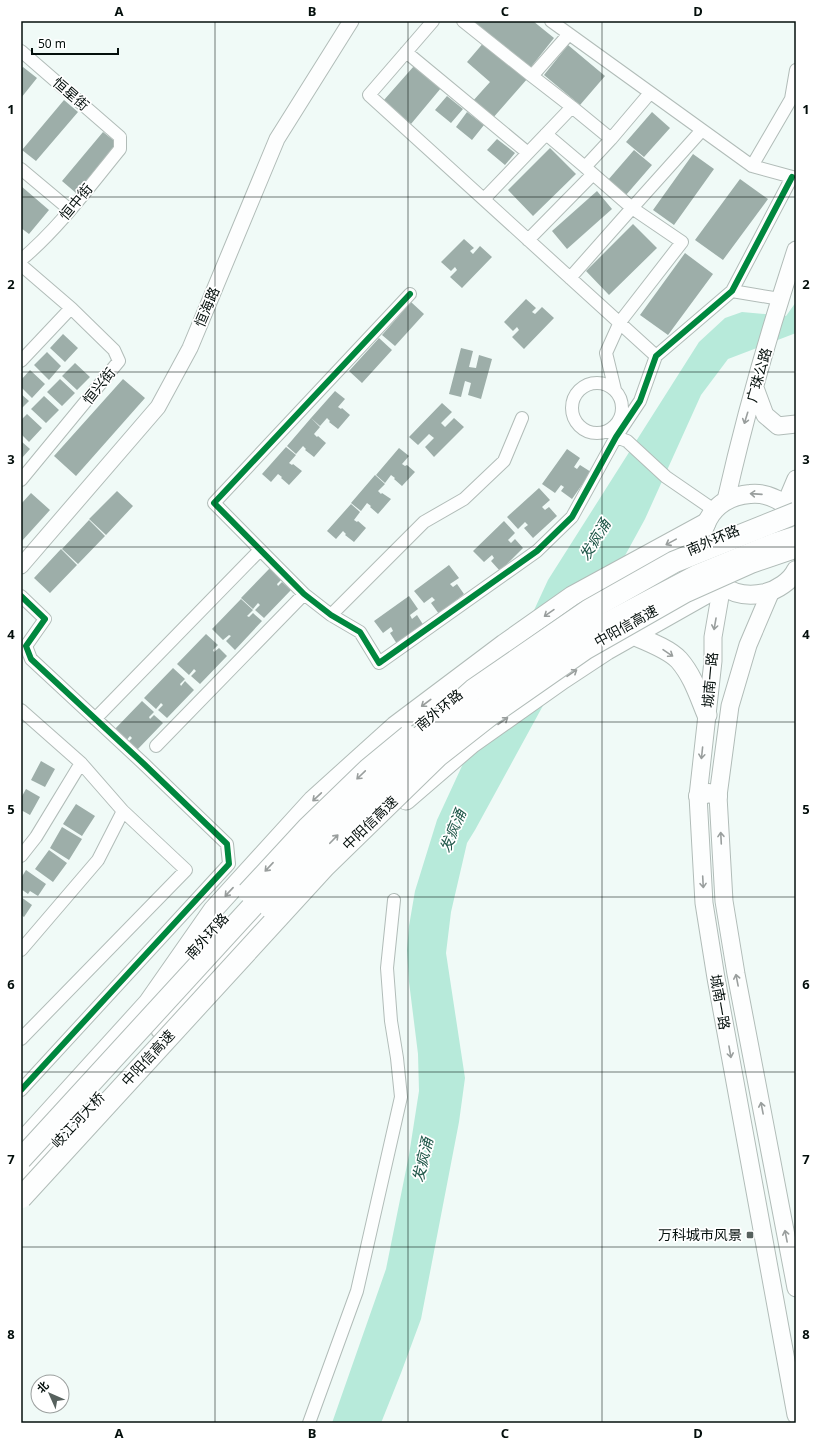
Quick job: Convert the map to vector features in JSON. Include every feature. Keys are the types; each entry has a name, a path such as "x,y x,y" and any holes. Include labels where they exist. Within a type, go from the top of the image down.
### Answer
{"highway":[{"name":"南外环路","path":"148,1003 308,826 368,768 495,665 626,579 714,537 794,509"},
{"name":"中阳信高速","path":"21,1159 272,885 393,761 473,690 589,610 674,562 794,509"},
{"path":"148,1003 213,910 313,800 395,726 525,629 572,596 629,565 715,511"},
{"name":"南外环路","path":"167,1024 269,908 359,813 436,743 501,693 596,628 698,574 774,543 796,536"},
{"name":"中阳信高速","path":"21,1198 325,866 438,756 489,716 585,648 685,592 752,562 796,547"},
{"path":"629,565 640,565 655,570 663,578 664,586 660,603 633,635"},
{"path":"167,1024 273,932 407,799 471,744 607,650 722,585"},
{"path":"633,635 659,646 678,659 694,682 707,715"},
{"name":"岐江河大桥","path":"21,1143 148,1003"},
{"name":"岐江河大桥","path":"21,1182 167,1024"}],"main road":[{"name":"广珠公路","path":"715,511 739,442 780,299 796,250"},
{"path":"755,388 765,415 778,426 796,424"},
{"path":"795,572 784,584 772,591 754,595 737,593 722,585 710,573 703,557 701,540 715,511 740,494 756,493 772,497 794,509 796,479"},
{"name":"城南一路","path":"722,585 713,637 713,660 698,796 704,903 717,985 796,1415"},
{"name":"城南一路","path":"772,591 748,645 730,706 718,796 725,908 736,974 796,1288"},
{"path":"698,796 709,793 718,796"}],"street":[{"name":"恒海路","path":"21,566 158,407 190,348 276,139 351,21"},
{"path":"433,21 369,95 656,356"},
{"path":"463,21 612,139"},
{"path":"410,294 214,503 304,594 331,615 360,632 379,663 537,551 572,516 617,436 640,401 656,356 732,291 794,177 752,166 550,21"},
{"path":"532,76 569,34"},
{"name":"恒星街","path":"21,51 120,137"},
{"path":"406,52 528,153"},
{"path":"752,166 791,99 796,70"},
{"path":"528,240 589,171 612,139 650,93"},
{"path":"484,199 572,107"},
{"path":"570,278 702,130"},
{"path":"546,134 632,208 682,242 620,322 606,353 615,390"},
{"name":"恒中街","path":"24,253 70,210 120,149 120,137"},
{"path":"21,169 70,210"},
{"name":"恒兴街","path":"21,265 70,308 114,350 119,361 21,480"},
{"path":"732,291 780,299"},
{"path":"21,361 70,308"},
{"path":"617,436 596,433 581,427 576,421 572,406 574,398 579,391 589,385 601,383 608,385 615,390 620,397 622,406 622,414 618,422 612,428 617,436 666,477 715,511"},
{"path":"331,615 424,522 464,499 504,460 522,418"},
{"path":"95,720 260,550"},
{"path":"156,746 304,594"},
{"path":"21,596 45,619 26,646 31,659 145,765 226,844 229,864 21,1090"},
{"path":"21,710 81,763 124,812 186,870 21,1039"},
{"path":"21,856 36,837 81,763"},
{"path":"21,950 98,860 124,812"},
{"path":"309,1423 357,1291 401,1097 391,1021 387,968 394,900"}],"water":[{"name":"发疯涌","path":"796,302 796,333 728,359 701,395 645,519 467,843 451,912 446,953 465,1078 459,1122 421,1319 381,1423 332,1423 386,1269 409,1155 419,1091 418,1054 409,982 407,950 409,926 415,891 437,820 548,580 699,342 725,318 742,312 786,316"}],"building":[{"path":"473,21 533,21 554,38 531,67"},
{"path":"485,41 528,78 492,119 472,102 490,82 467,62"},
{"path":"568,45 605,76 580,105 544,75"},
{"path":"414,66 441,88 411,124 384,100"},
{"path":"23,67 37,78 21,98 21,69"},
{"path":"447,96 463,109 451,123 435,110"},
{"path":"64,100 78,112 36,161 22,150"},
{"path":"467,112 484,125 472,140 456,127"},
{"path":"652,112 670,128 644,157 626,142"},
{"path":"103,132 117,143 76,193 62,181"},
{"path":"497,139 515,153 505,165 487,150"},
{"path":"550,148 576,174 533,216 508,190"},
{"path":"634,150 652,165 626,195 608,180"},
{"path":"693,154 714,169 674,225 653,210"},
{"path":"740,179 768,199 723,260 695,240"},
{"path":"21,186 49,210 29,234 21,228"},
{"path":"597,191 612,209 567,249 552,231"},
{"path":"633,224 657,248 609,295 586,271"},
{"path":"464,239 474,248 470,251 473,254 480,246 492,257 462,288 450,277 457,270 455,267 451,271 441,262"},
{"path":"685,253 713,274 668,335 640,315"},
{"path":"526,299 536,308 532,312 535,314 542,307 554,318 524,349 512,337 519,330 517,327 513,331 504,322"},
{"path":"411,302 424,314 395,346 382,335"},
{"path":"63,334 78,348 65,362 50,348"},
{"path":"379,338 392,350 362,383 349,371"},
{"path":"461,348 473,351 469,367 476,368 479,355 492,359 481,399 468,395 471,383 465,381 461,397 449,394"},
{"path":"47,352 61,366 49,380 34,365"},
{"path":"75,363 90,377 77,390 62,376"},
{"path":"30,370 45,384 32,398 21,387 21,380"},
{"path":"60,379 75,393 62,406 47,392"},
{"path":"123,379 145,398 76,476 54,456"},
{"path":"335,391 345,399 338,407 341,409 342,408 350,415 338,429 329,422 330,421 327,418 320,426 311,418"},
{"path":"21,394 29,401 21,409"},
{"path":"44,396 59,410 46,423 31,409"},
{"path":"442,403 452,412 441,423 445,427 454,418 464,427 434,457 425,447 434,438 429,434 418,445 409,437"},
{"path":"27,414 42,428 29,442 21,434 21,420"},
{"path":"311,418 320,427 314,434 326,443 314,457 305,450 306,449 303,446 296,454 287,446"},
{"path":"21,441 30,449 21,459"},
{"path":"286,447 296,455 289,463 292,465 293,464 302,471 289,485 278,474 271,482 262,474"},
{"path":"399,448 409,456 402,464 405,466 407,465 415,472 402,486 391,475 385,483 376,475"},
{"path":"567,449 580,458 574,467 577,469 580,465 591,472 572,499 561,491 564,487 561,485 555,493 542,484"},
{"path":"375,475 385,484 378,491 391,499 378,514 367,503 361,511 351,503"},
{"path":"539,488 550,500 542,507 545,510 549,507 557,516 533,538 524,528 528,525 525,522 518,529 507,517"},
{"path":"117,491 133,506 106,535 89,519"},
{"path":"31,493 50,510 21,542 21,504"},
{"path":"351,504 360,512 354,520 357,522 358,521 366,528 354,542 345,535 346,534 343,531 336,539 327,531"},
{"path":"89,520 105,536 78,564 62,549"},
{"path":"504,521 515,533 508,540 511,543 515,539 523,548 500,571 491,561 494,558 492,555 484,562 473,551"},
{"path":"61,549 77,565 50,593 34,578"},
{"path":"449,565 459,578 450,584 453,587 457,584 464,594 439,614 431,603 435,600 432,597 424,603 414,591"},
{"path":"270,568 282,579 277,584 278,586 282,582 291,590 264,618 255,610 260,605 258,603 253,609 241,598"},
{"path":"409,596 418,609 410,615 412,619 417,615 424,626 397,644 390,633 393,631 391,627 383,633 374,621"},
{"path":"241,599 253,610 247,616 249,617 253,613 262,621 235,650 226,641 231,636 229,635 223,640 212,629"},
{"path":"206,634 218,645 213,650 214,652 219,648 227,656 200,684 191,676 196,671 194,669 189,675 177,664"},
{"path":"173,668 185,679 180,684 181,686 185,681 194,690 167,718 158,710 163,705 161,703 156,709 144,698"},
{"path":"142,701 154,712 149,717 150,719 154,715 163,723 136,751 127,743 132,738 130,736 125,742 113,731"},
{"path":"41,761 55,769 45,787 31,780"},
{"path":"26,789 40,797 30,815 21,810 21,798"},
{"path":"76,804 95,816 82,836 63,824"},
{"path":"62,827 82,839 69,860 50,848"},
{"path":"49,850 67,863 53,882 35,869"},
{"path":"26,870 46,884 38,896 30,891 28,894 21,889 21,878"},
{"path":"21,897 32,905 24,917 21,915"}],"cycle path":[{"path":"410,294 214,503 304,594 331,615 360,632 379,663 537,551 572,517 616,437 640,401 656,356 732,291 792,177"},
{"path":"21,596 45,619 26,646 31,659 227,844 229,864 21,1090"}],"place":[{"name":"万科城市风景","path":"750,1235"}]}
